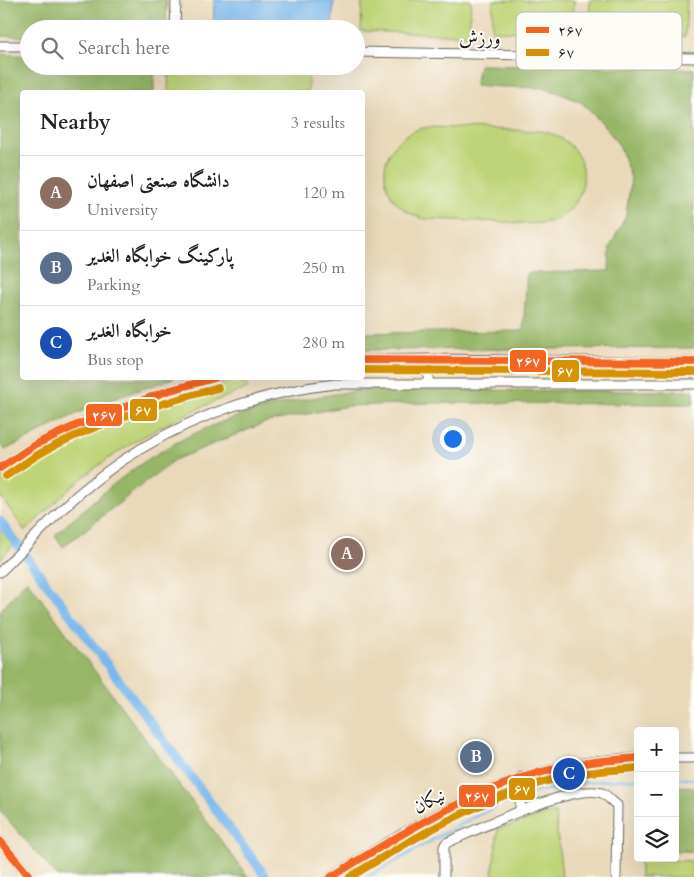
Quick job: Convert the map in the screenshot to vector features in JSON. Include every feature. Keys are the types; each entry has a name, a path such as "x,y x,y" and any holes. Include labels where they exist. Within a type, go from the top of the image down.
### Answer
{"street":[{"path":"176,0 176,20"},
{"path":"0,46 20,46"},
{"name":"ورزش","path":"365,52 516,55"},
{"path":"428,383 429,359"},
{"path":"365,360 694,362"},
{"path":"0,468 36,444 77,425 167,391 208,380"},
{"path":"0,572 80,493 122,461 188,424 230,406 295,389 335,384 694,384"},
{"name":"نیکان","path":"331,877 399,834 481,791 521,777 596,760 634,758"},
{"path":"679,758 694,758"},
{"path":"520,810 521,777"},
{"path":"444,877 444,847 446,843 520,810 587,791 603,793 617,805 616,877"},
{"path":"0,841 30,877"}],"shaded area":[{"path":"0,0 694,0 694,877 0,877"}],"green space":[{"path":"0,0 167,0 166,20 20,20 20,37 0,36"},
{"path":"362,0 471,0 469,35 365,31 365,20 361,20"},
{"path":"493,0 574,0 574,12 516,12 516,32 492,31"},
{"path":"590,0 687,0 685,37 682,37 682,12 590,12"},
{"path":"0,54 20,55 20,75 154,75 154,90 20,90 20,380 168,380 90,407 5,450 0,444"},
{"path":"479,65 516,66 516,70 694,69 694,348 365,350 365,333 523,331 527,273 609,271 610,247 626,216 631,178 619,145 603,124 581,102 546,88 475,86"},
{"path":"169,75 308,75 308,90 168,90"},
{"path":"428,127 541,131 554,135 566,141 581,163 583,182 577,200 565,214 557,219 548,222 526,224 425,219 407,211 394,200 387,186 385,172 388,157 396,144 410,133"},
{"path":"230,380 242,380 248,388 172,421 119,451 82,478 25,531 0,495 0,476 68,439 145,405"},
{"path":"363,390 694,391 694,404 426,403 347,406 267,422 174,460 63,547 55,535 132,470 160,452 208,427 258,410 309,398"},
{"path":"0,528 13,545 0,560"},
{"path":"27,580 248,877 58,877 0,811 0,611"},
{"path":"679,786 694,787 694,851 679,851"},
{"path":"555,812 562,877 492,877 498,829"},
{"path":"692,861 692,877 640,877 640,862"}],"water":[{"path":"214,0 334,0 333,20 213,20"}],"waterway":[{"path":"0,521 266,877"},
{"path":"679,778 694,779"},
{"path":"367,877 464,823 513,799 548,789 584,783 634,779"}],"transit line":[{"name":"۲۶۷","path":"365,360 694,362"},
{"name":"۶۷","path":"365,370 694,372"},
{"name":"۲۶۷","path":"0,468 36,444 77,425 167,391 208,380"},
{"name":"۶۷","path":"6,476 41,453 82,433 173,400 218,388"},
{"name":"۲۶۷","path":"331,877 438,814 495,788 524,777 564,767 634,758"},
{"name":"۶۷","path":"350,877 424,833 501,797 555,779 634,768"},
{"name":"۲۶۷","path":"0,841 30,877"}],"place":[{"name":"دانشگاه صنعتی اصفهان","path":"347,554"},
{"name":"پارکینگ خوابگاه الغدیر","path":"476,757"},
{"name":"خوابگاه الغدیر","path":"569,774"}]}
